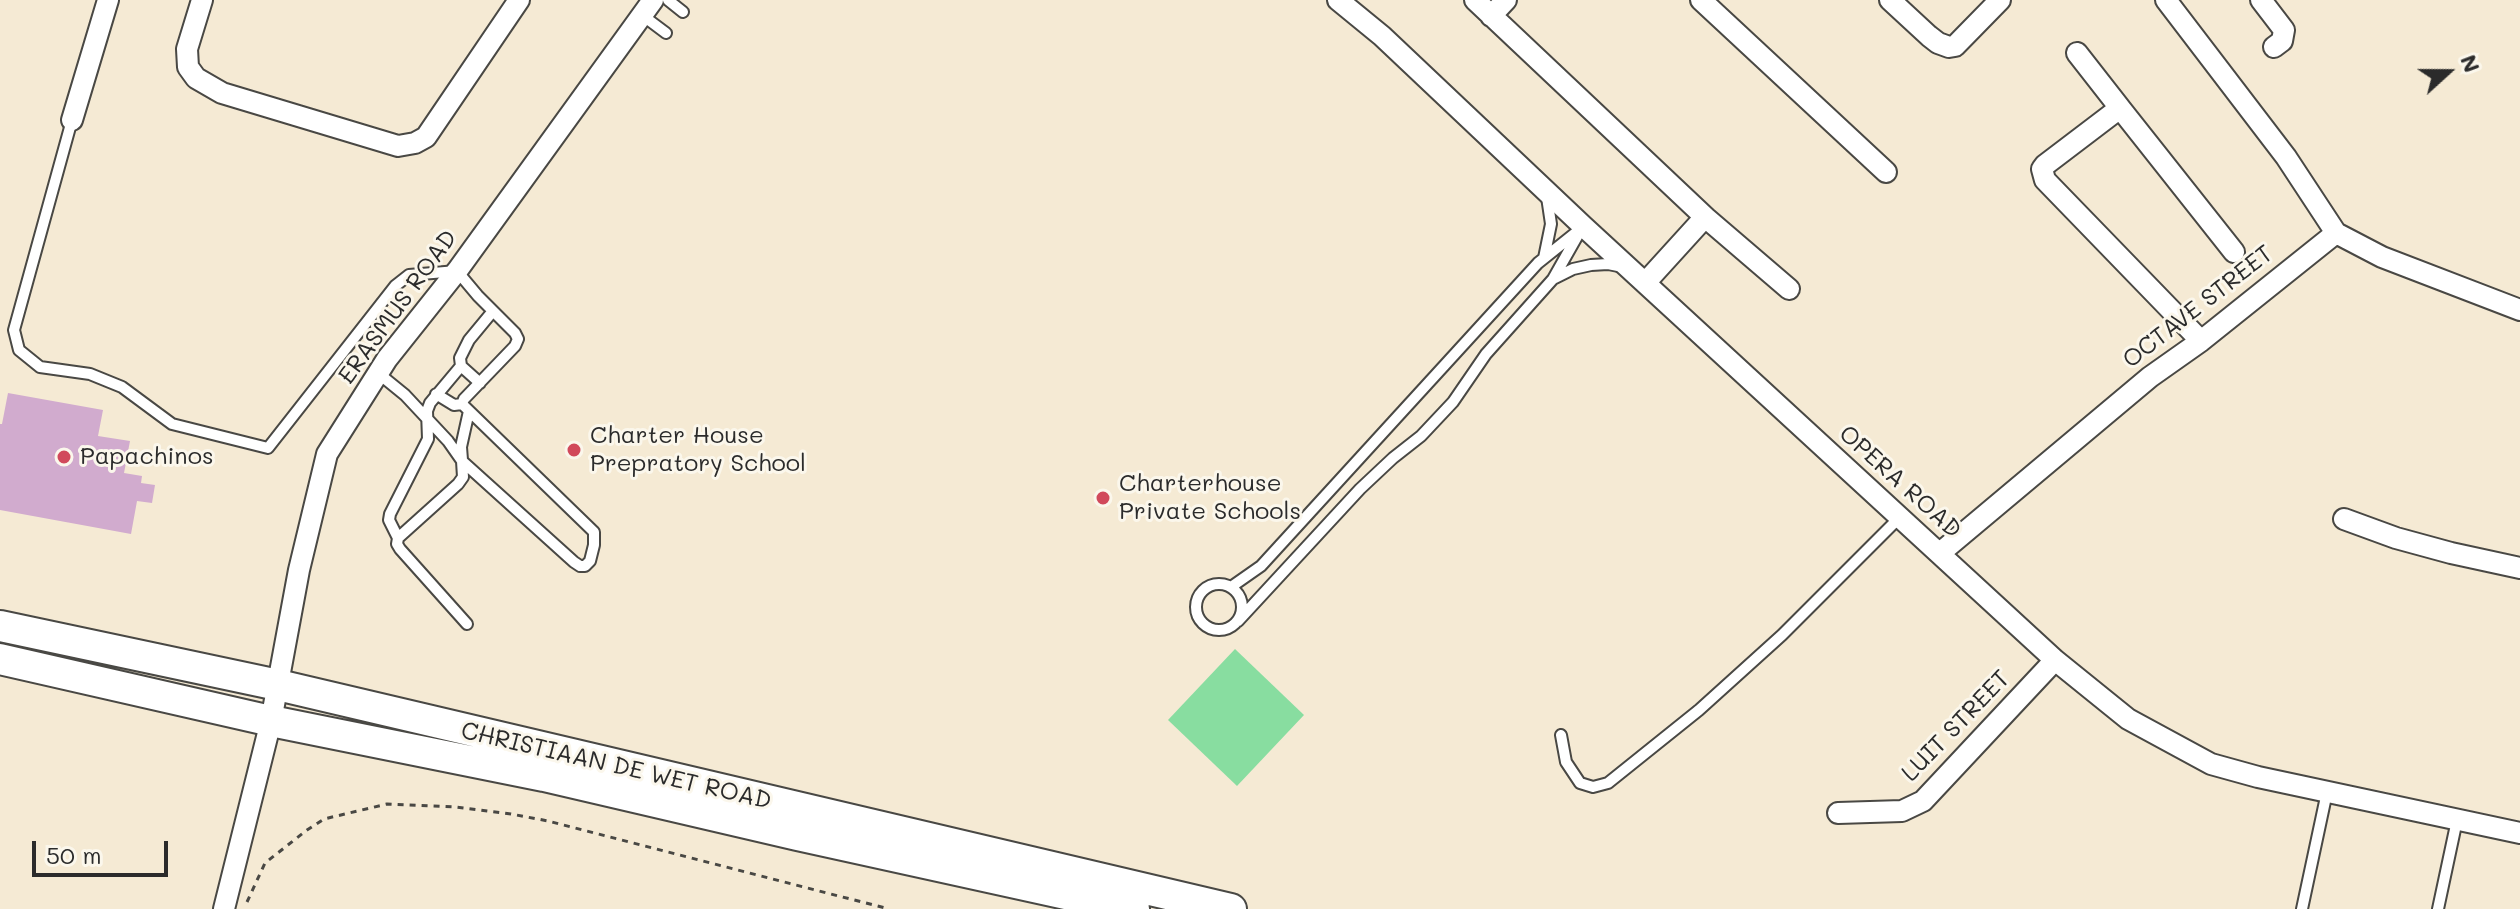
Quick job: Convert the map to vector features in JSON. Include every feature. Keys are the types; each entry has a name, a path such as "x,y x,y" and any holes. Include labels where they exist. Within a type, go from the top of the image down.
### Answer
{"main road":[{"name":"CHRISTIAAN DE WET ROAD","path":"0,626 278,685 1231,909"},
{"name":"CHRISTIAAN DE WET ROAD","path":"0,659 271,721 544,776 1134,909"}],"street":[{"path":"72,120 108,0"},
{"path":"202,0 187,49 188,67 196,78 222,93 398,146 426,137 519,0"},
{"name":"OPERA ROAD","path":"1338,0 1382,36 1629,269 2055,660 2128,719 2211,764 2520,833"},
{"path":"1475,0 1705,217 1789,289"},
{"path":"1491,16 1506,0"},
{"path":"1701,0 1886,172"},
{"path":"1890,0 1929,36 1949,47 1955,46 2000,0"},
{"path":"2166,0 2286,157 2336,233 2382,257 2520,310"},
{"path":"2261,0 2284,30 2282,41 2274,47"},
{"name":"ERASMUS ROAD","path":"224,909 271,721 299,570 327,454 378,373 457,271 648,8"},
{"path":"2077,53 2234,252"},
{"path":"2120,108 2045,165 2042,174 2201,341"},
{"path":"1645,283 1705,217"},
{"name":"OCTAVE STREET","path":"1940,553 2150,377 2201,341 2336,233"},
{"path":"2344,519 2396,538 2520,568"},
{"name":"LUIT STREET","path":"1838,813 1902,811 1923,801 2055,660"}],"lane":[{"path":"668,0 683,12"},
{"path":"648,8 666,33"},
{"path":"72,120 14,330 19,350 40,367 90,374 122,387 172,424 268,448 395,286 409,275 457,271 515,333 518,339 510,353 464,399 463,477 398,538 397,544 467,624"},
{"path":"1544,258 1551,224 1546,191"},
{"path":"1231,587 1261,566 1544,258 1583,226"},
{"path":"1238,621 1242,614 1241,599 1231,587 1217,584 1204,589 1199,595 1196,610 1209,628 1224,630 1238,621 1360,489 1421,436 1453,402 1486,354 1553,279 1583,226"},
{"path":"1553,279 1573,269 1591,265 1608,264 1629,269"},
{"path":"480,383 461,366 460,358 469,340 493,311"},
{"path":"398,538 391,527 390,514 428,439 427,411 436,394 461,366"},
{"path":"378,373 405,395 448,441 462,461 574,562 585,566 590,561 594,532 465,408 436,394"},
{"path":"1561,735 1566,762 1580,783 1593,787 1608,783 1699,710 1782,635 1900,517"},
{"path":"2302,909 2327,792"},
{"path":"2438,909 2457,820"}],"path":[{"path":"245,909 265,863 307,830 324,819 387,804 456,807 548,821 889,909"}],"green space":[{"path":"1235,649 1304,715 1237,786 1168,720"}],"building":[{"name":"Papachinos","path":"8,393 103,410 98,436 130,441 124,473 142,476 141,483 155,485 152,503 137,501 131,534 0,510 0,424"}],"place":[{"name":"Charter House Prepratory School","path":"574,450"},
{"name":"Papachinos","path":"64,457"},
{"name":"Charterhouse Private Schools","path":"1103,498"}]}
